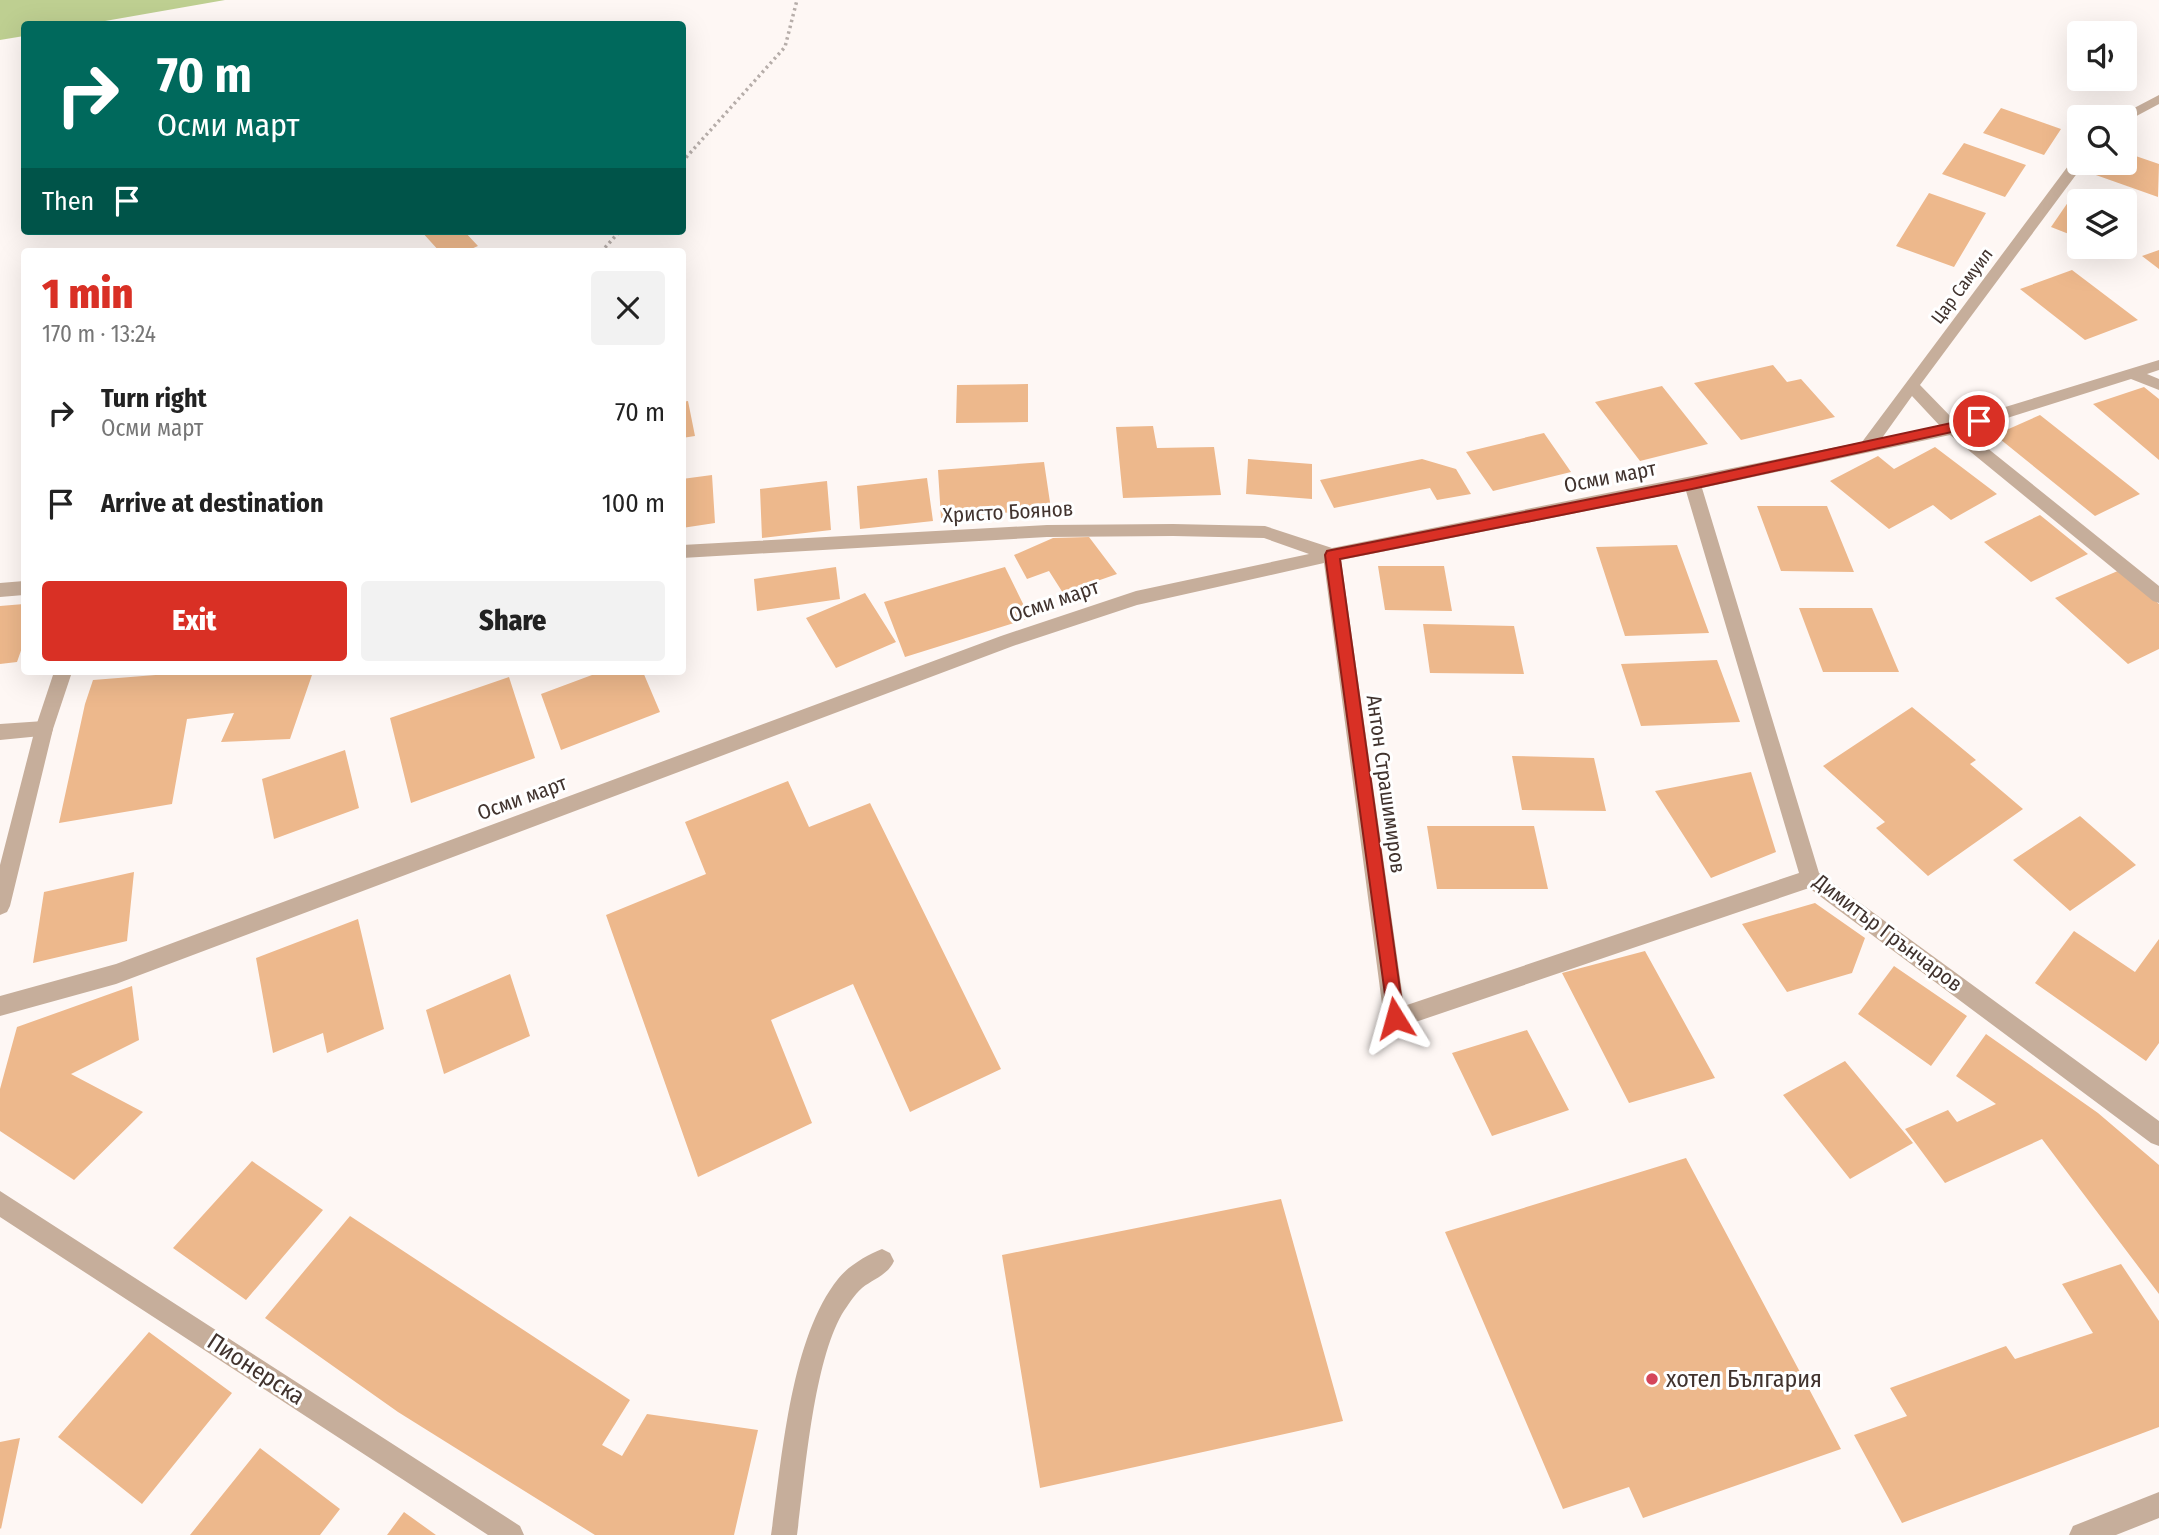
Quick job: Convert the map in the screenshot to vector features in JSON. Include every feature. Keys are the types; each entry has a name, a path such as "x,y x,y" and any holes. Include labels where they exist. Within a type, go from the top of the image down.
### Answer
{"street":[{"path":"2137,110 2159,99"},
{"name":"Цар Самуил","path":"1867,447 2069,175"},
{"name":"Осми март","path":"0,1006 116,974 1007,641 1136,598 1241,578 1332,555 1953,429 2136,375 2159,365"},
{"path":"2136,375 2159,385"},
{"path":"1911,386 1953,429 2159,596"},
{"name":"Димитър Грънчаров","path":"1692,484 1811,878 2159,1135"},
{"name":"Христо Боянов","path":"686,552 1047,531 1173,530 1265,532 1332,555"},
{"name":"Антон Страшимиров","path":"1332,555 1395,1018 1811,878"},
{"path":"0,590 21,588"},
{"path":"0,906 44,729 62,675"},
{"path":"0,732 44,729"},
{"name":"Пионерска","path":"0,1203 511,1535"},
{"path":"784,1535 808,1377 826,1321 846,1286 882,1261"},
{"path":"2082,1535 2159,1505"}],"path":[{"path":"686,158 785,47 797,0"},
{"path":"605,248 616,235"}],"green space":[{"path":"0,0 225,0 105,21 21,21 21,36 0,40"}],"building":[{"path":"2001,108 2061,129 2044,155 1983,133"},
{"path":"1964,143 2026,165 2005,197 1942,174"},
{"path":"2137,156 2159,164 2158,197 2096,175 2137,175"},
{"path":"1929,193 1986,213 1954,267 1896,246"},
{"path":"2067,204 2067,233 2051,227"},
{"path":"425,235 468,235 478,246 473,248 436,248"},
{"path":"2159,250 2159,269 2142,256"},
{"path":"2072,270 2138,320 2085,340 2020,289"},
{"path":"1773,365 1787,382 1801,379 1835,417 1741,440 1694,383"},
{"path":"1028,384 1028,422 956,423 957,385"},
{"path":"1662,386 1708,444 1640,461 1595,402"},
{"path":"2144,387 2159,399 2159,460 2093,404"},
{"path":"686,401 695,436 686,437"},
{"path":"2040,415 2140,494 2095,516 1995,435"},
{"path":"1153,426 1157,448 1214,447 1221,495 1123,498 1116,427"},
{"path":"1544,433 1571,472 1493,491 1466,452"},
{"path":"1935,447 1997,494 1951,520 1933,505 1889,529 1830,481 1878,456 1894,469"},
{"path":"1248,459 1312,464 1312,499 1246,494"},
{"path":"1422,459 1456,469 1471,494 1437,500 1430,488 1334,508 1320,480"},
{"path":"1044,462 1051,509 941,518 938,470"},
{"path":"712,475 715,523 686,527 686,478"},
{"path":"927,478 933,521 860,529 857,486"},
{"path":"827,481 831,530 762,538 760,489"},
{"path":"1757,506 1827,506 1854,572 1781,571"},
{"path":"2040,515 2088,554 2031,582 1984,542"},
{"path":"1089,537 1117,574 1063,593 1049,571 1027,579 1014,555 1053,538"},
{"path":"1677,545 1709,633 1625,636 1596,547"},
{"path":"1378,566 1444,566 1452,611 1385,610"},
{"path":"836,567 840,599 757,611 754,579"},
{"path":"1005,567 1030,618 905,657 884,602"},
{"path":"2120,570 2159,604 2159,649 2128,664 2055,598"},
{"path":"865,593 896,642 836,668 806,618"},
{"path":"21,604 21,651 17,662 0,664 0,606"},
{"path":"1799,608 1872,608 1899,672 1823,672"},
{"path":"1423,624 1514,626 1524,674 1430,673"},
{"path":"1717,660 1740,722 1641,726 1621,664"},
{"path":"156,675 312,675 290,739 221,742 234,713 187,719 172,804 59,823 85,704 93,680"},
{"path":"592,675 644,675 660,712 561,750 541,694"},
{"path":"509,677 535,758 411,803 390,718"},
{"path":"1912,707 1976,760 1970,764 2023,809 1928,876 1876,828 1885,822 1823,766"},
{"path":"345,750 359,808 274,839 262,779"},
{"path":"1512,756 1594,758 1606,811 1522,810"},
{"path":"1751,772 1776,852 1711,878 1655,791"},
{"path":"788,781 809,827 870,803 1001,1069 910,1112 853,984 771,1020 812,1123 698,1177 606,915 706,874 685,822"},
{"path":"2080,816 2136,865 2070,911 2013,860"},
{"path":"1427,826 1534,826 1548,889 1437,889"},
{"path":"134,872 127,941 33,963 44,892"},
{"path":"1815,903 1865,938 1852,973 1787,992 1742,924"},
{"path":"358,919 384,1029 327,1053 323,1033 273,1053 256,958"},
{"path":"2074,931 2135,972 2159,939 2159,1043 2146,1061 2035,983"},
{"path":"1645,951 1715,1078 1629,1103 1562,973"},
{"path":"1894,966 1967,1016 1931,1066 1858,1014"},
{"path":"510,974 530,1036 444,1074 426,1010"},
{"path":"132,986 139,1040 71,1074 143,1112 74,1180 0,1131 0,1089 17,1027"},
{"path":"1527,1030 1569,1110 1492,1136 1452,1053"},
{"path":"1986,1034 2098,1113 2159,1165 2159,1294 2042,1139 1945,1183 1905,1129 1948,1110 1957,1122 1996,1104 1956,1076"},
{"path":"1845,1061 1913,1143 1850,1179 1783,1095"},
{"path":"1686,1158 1841,1449 1643,1518 1629,1487 1563,1509 1445,1232"},
{"path":"252,1161 323,1210 246,1300 173,1248"},
{"path":"1281,1199 1343,1421 1040,1488 1002,1255"},
{"path":"350,1216 630,1400 602,1445 622,1456 647,1414 758,1430 734,1535 595,1535 398,1412 265,1318"},
{"path":"2121,1264 2159,1321 2159,1427 1902,1523 1854,1435 1907,1416 1890,1388 2006,1346 2015,1359 2093,1333 2062,1284"},
{"path":"149,1332 232,1393 142,1504 58,1437"},
{"path":"20,1438 1,1529 0,1442"},
{"path":"260,1448 340,1509 320,1535 190,1535"},
{"path":"404,1512 436,1535 387,1535"}],"place":[{"name":"хотел България","path":"1652,1379"}],"route":[{"path":"1395,1018 1332,555 1692,484 1953,429 1979,421"}]}
